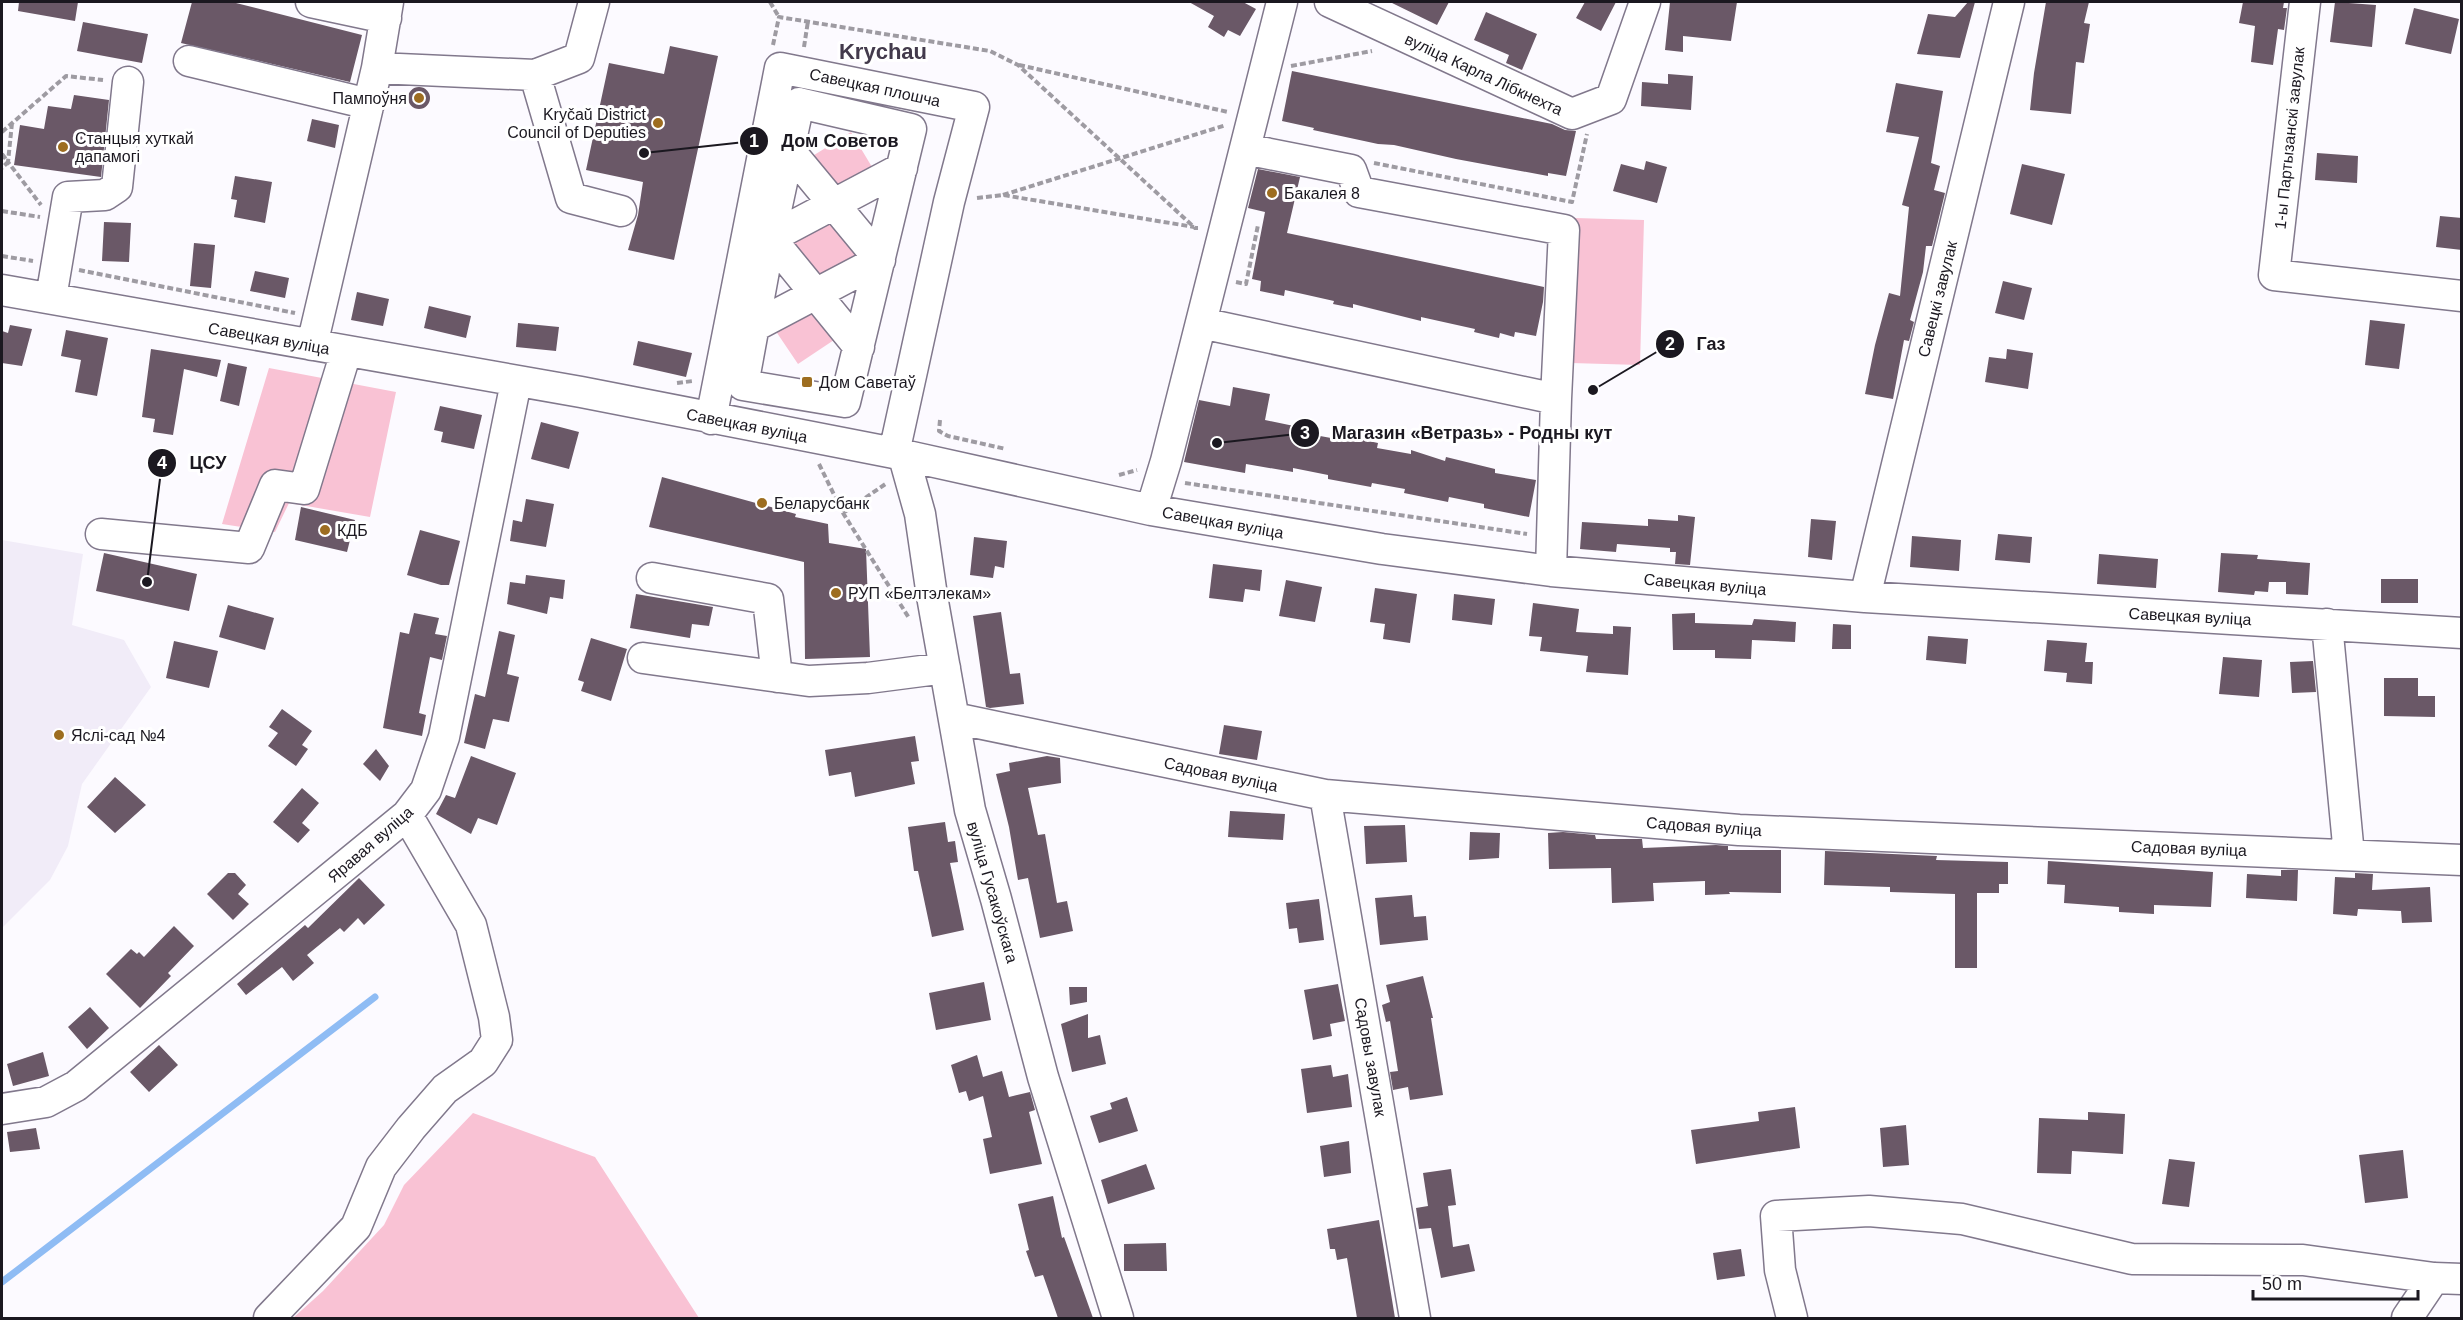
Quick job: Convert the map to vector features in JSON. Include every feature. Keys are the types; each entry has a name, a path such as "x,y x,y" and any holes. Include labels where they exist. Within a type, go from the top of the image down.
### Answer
{"street":[{"path":"311,2 387,10 377,68 316,331"},
{"path":"377,68 535,75 579,58 594,2"},
{"path":"1151,510 1166,461 1201,323 1209,231 1245,149 1282,2"},
{"name":"вуліца Карла Лібкнехта","path":"1330,2 1572,114 1611,99 1644,2"},
{"name":"Савецкі завулак","path":"1865,597 2009,2"},
{"name":"1-ы Партызанскі завулак","path":"2304,2 2274,275 2462,296"},
{"path":"189,61 369,104"},
{"name":"Савецкая плошча","path":"711,419 780,68 974,108 950,202 899,455"},
{"path":"535,75 571,198 621,211"},
{"path":"51,298 57,266 59,220 68,197 105,195 117,187 128,82"},
{"path":"799,103 911,129 902,168 845,402 743,385 770,238 799,103"},
{"path":"1245,149 1357,165 1359,192 1564,230 1551,571"},
{"path":"789,150 880,260"},
{"path":"770,238 902,168"},
{"path":"770,238 859,347"},
{"path":"753,327 880,260"},
{"name":"Савецкая вуліца","path":"2,290 316,331 346,352 581,392 899,455 1151,510 1382,549 1551,571 1865,597 2462,633"},
{"path":"1201,323 1556,399"},
{"path":"101,534 249,548 275,485 304,489 346,352"},
{"name":"Яравая вуліца","path":"2,1109 46,1102 76,1086 407,815 426,790 444,737 516,382"},
{"name":"вуліца Гусакоўскага","path":"899,455 920,514 970,810 1043,1077 1118,1318"},
{"path":"652,578 768,599 777,676"},
{"path":"2327,624 2349,855"},
{"path":"643,658 810,681 868,678 945,668"},
{"name":"Садовая вуліца","path":"954,718 1325,795 1739,830 2462,860"},
{"name":"Садовы завулак","path":"1325,795 1415,1318"},
{"path":"268,1318 356,1227 381,1167 411,1128 445,1089 483,1062 497,1040 471,925 407,815"},
{"path":"1792,1318 1780,1270 1776,1216 1869,1211 1962,1219 2132,1259 2303,1260 2448,1278"},
{"path":"2407,1318 2448,1278"}],"path":[{"path":"770,2 779,17 771,51"},
{"path":"779,17 990,51 1018,65 1253,117"},
{"path":"1279,69 1417,42"},
{"path":"1018,65 1119,157 1209,231"},
{"path":"2,132 66,76 128,82"},
{"path":"1357,165 1572,202 1593,106"},
{"path":"950,202 1003,195 1253,117"},
{"path":"2,168 8,162 12,123"},
{"path":"2,154 59,220"},
{"path":"1003,195 1209,231"},
{"path":"2,211 59,220"},
{"path":"57,266 316,331"},
{"path":"676,383 696,380"},
{"path":"940,420 939,431 948,436 1017,452"},
{"path":"1108,473 1119,476 1166,461 1176,482 1552,538"},
{"path":"818,462 843,513 914,625"}],"shaded area":[{"path":"851,132 875,172 836,196 811,157"},
{"path":"832,217 857,255 818,280 793,243"},
{"path":"1575,218 1644,220 1640,365 1571,363"},
{"path":"811,301 837,338 798,364 773,327"},
{"path":"269,368 396,392 370,517 289,503 275,532 222,524"},
{"name":"Яслі-сад №4","path":"2,540 83,554 72,625 124,640 151,687 82,784 68,846 50,880 2,928"},
{"path":"473,1113 595,1157 699,1318 293,1318 323,1291 384,1225 404,1185"}],"building":[{"path":"19,2 78,2 75,21 18,11"},
{"path":"192,2 232,2 362,35 350,82 181,43"},
{"path":"1189,2 1243,2 1256,9 1240,36 1228,30 1224,37 1208,27 1214,16"},
{"path":"1390,2 1449,2 1437,25"},
{"path":"1585,2 1616,2 1601,31 1576,18"},
{"path":"1670,2 1737,2 1731,41 1683,36 1683,52 1665,50"},
{"path":"1968,2 1975,2 1960,58 1917,54 1928,14 1955,17"},
{"path":"2046,2 2089,2 2084,23 2090,24 2084,63 2076,62 2071,114 2030,110"},
{"path":"2243,2 2284,2 2283,8 2287,8 2284,30 2278,29 2273,65 2251,62 2255,26 2239,23"},
{"path":"2335,2 2376,5 2372,47 2330,42"},
{"path":"2414,8 2459,19 2451,54 2405,44"},
{"path":"1486,12 1537,34 1522,70 1506,63 1509,55 1474,40"},
{"path":"83,22 148,34 142,63 77,51"},
{"path":"670,46 718,56 674,260 628,250 638,215 643,182 586,170 609,63 664,74"},
{"path":"1292,71 1552,124 1565,130 1576,131 1566,176 1548,173 1548,176 1394,145 1378,144 1282,121"},
{"path":"1668,74 1693,76 1691,110 1641,106 1642,82 1668,84"},
{"path":"1896,83 1943,91 1931,163 1940,166 1934,190 1945,193 1932,246 1926,246 1923,272 1910,320 1914,322 1909,341 1904,340 1893,399 1865,394 1889,293 1900,296 1909,207 1902,205 1919,137 1886,132"},
{"name":"Пампоўня","path":"419,87 427,90 430,98 427,106 419,109 411,106 408,98 411,90"},
{"name":"Станцыя хуткай дапамогі","path":"74,95 109,100 101,177 14,165 20,125 44,129 48,106 71,109"},
{"path":"312,119 339,125 335,148 307,141"},
{"path":"2317,153 2358,156 2357,183 2315,180"},
{"path":"1646,161 1667,167 1657,203 1613,191 1621,164 1644,170"},
{"path":"2022,164 2065,174 2052,225 2010,214"},
{"path":"1258,169 1300,177 1287,233 1544,287 1536,336 1515,332 1514,337 1500,333 1499,338 1474,332 1475,329 1421,317 1421,321 1353,304 1353,308 1333,304 1334,301 1285,290 1284,296 1260,291 1261,281 1252,279 1265,212 1248,208"},
{"path":"235,176 272,182 265,223 234,217 237,200 231,199"},
{"path":"2440,216 2462,218 2462,250 2436,247"},
{"path":"104,222 131,223 129,262 102,261"},
{"path":"194,243 215,245 211,288 190,286"},
{"path":"255,271 289,278 285,298 250,291"},
{"path":"2003,281 2032,288 2024,320 1995,313"},
{"path":"357,292 389,299 383,326 351,320"},
{"path":"429,306 471,316 466,338 424,328"},
{"path":"2370,320 2405,324 2399,369 2365,365"},
{"path":"518,323 559,327 556,351 516,347"},
{"path":"10,325 32,329 22,366 2,363 2,331 8,333"},
{"path":"66,330 108,338 97,396 75,392 81,360 61,356"},
{"path":"638,341 692,353 686,377 633,365"},
{"path":"151,349 221,360 217,377 184,369 173,435 153,432 155,419 142,417"},
{"path":"2007,349 2033,353 2028,389 1985,382 1989,357 2006,359"},
{"path":"228,363 247,367 239,406 220,401"},
{"path":"1233,387 1270,394 1265,420 1294,426 1293,431 1331,438 1331,433 1378,443 1377,448 1411,454 1411,450 1445,461 1446,457 1495,469 1495,473 1536,480 1529,517 1484,508 1484,504 1449,497 1448,502 1404,493 1405,489 1372,483 1371,487 1328,479 1328,475 1293,468 1293,472 1246,464 1245,473 1184,462 1199,400 1230,406"},
{"path":"440,406 482,415 474,449 441,442 443,432 434,430"},
{"path":"541,422 579,432 569,469 531,459"},
{"name":"РУП «Белтэлекам»","path":"662,477 796,514 795,517 828,524 829,543 866,549 870,657 805,659 804,562 649,527"},
{"path":"526,499 554,504 546,547 510,541 513,520 522,522"},
{"name":"КДБ","path":"301,507 355,520 347,552 295,540"},
{"path":"1678,515 1695,517 1690,565 1675,564 1676,552 1670,552 1670,548 1617,544 1616,552 1580,549 1582,522 1648,526 1648,519 1678,521"},
{"path":"1811,519 1836,521 1832,560 1808,557"},
{"path":"420,530 460,541 449,585 441,585 407,575"},
{"path":"1998,534 2032,537 2030,563 1995,560"},
{"path":"1912,536 1961,540 1959,571 1910,567"},
{"path":"974,537 1007,541 1004,568 995,566 993,578 970,575"},
{"path":"104,553 197,574 189,611 96,591"},
{"path":"2221,553 2258,555 2257,559 2310,563 2308,595 2286,594 2286,582 2269,582 2268,592 2255,591 2254,595 2218,592"},
{"path":"2099,554 2158,559 2156,588 2097,584"},
{"path":"1213,564 1262,570 1260,591 1245,589 1243,602 1209,598"},
{"path":"526,575 565,580 563,599 550,597 547,614 507,604 510,582 525,584"},
{"path":"2381,579 2418,579 2418,603 2381,603"},
{"path":"1286,580 1322,587 1315,622 1279,616"},
{"path":"1375,588 1417,594 1410,643 1383,639 1385,624 1370,622"},
{"path":"636,594 713,607 709,626 692,624 690,638 630,628"},
{"path":"1454,594 1495,599 1492,625 1452,620"},
{"path":"1533,603 1579,609 1576,632 1613,634 1613,626 1631,627 1628,675 1586,672 1588,656 1540,651 1542,637 1529,636"},
{"path":"228,605 274,618 265,650 219,637"},
{"path":"1001,612 1010,674 1020,673 1024,704 990,708 986,707 973,616"},
{"path":"414,613 439,618 435,634 447,636 442,660 430,657 419,713 426,715 422,736 383,728 400,632 409,634"},
{"path":"1695,613 1695,623 1752,625 1754,619 1796,622 1795,642 1752,640 1751,659 1715,658 1715,650 1673,650 1672,614"},
{"path":"1833,624 1851,625 1851,649 1832,649"},
{"path":"499,631 515,635 507,674 519,677 509,722 493,719 485,749 464,743 475,694 485,697"},
{"path":"1928,636 1968,639 1966,664 1926,660"},
{"path":"591,638 627,649 611,701 581,691 584,682 578,680"},
{"path":"2047,640 2087,643 2085,662 2093,662 2092,684 2066,682 2067,673 2044,671"},
{"path":"174,641 218,651 209,688 166,678"},
{"path":"2223,657 2262,660 2259,697 2219,694"},
{"path":"2313,661 2316,692 2292,693 2290,662"},
{"path":"2384,678 2418,678 2418,696 2435,696 2435,717 2384,716"},
{"path":"282,709 312,731 302,745 308,749 296,766 268,746 278,733 269,727"},
{"path":"1224,725 1262,731 1257,760 1219,754"},
{"path":"915,736 919,761 911,762 915,784 855,797 851,772 829,776 825,750"},
{"path":"376,749 389,766 380,781 363,764"},
{"path":"471,756 516,773 497,825 478,818 471,834 436,814 446,795 455,798"},
{"path":"1047,756 1060,758 1061,783 1028,788 1038,835 1045,834 1057,903 1067,901 1073,931 1040,938 1028,878 1018,880 1009,827 996,774 1010,771 1009,763"},
{"path":"115,777 146,805 115,833 87,807"},
{"path":"302,788 319,803 302,823 310,830 298,843 273,822"},
{"path":"1230,811 1285,814 1283,840 1228,837"},
{"path":"945,822 948,842 955,841 958,862 950,863 964,930 932,937 918,871 914,871 908,827"},
{"path":"1405,825 1407,862 1366,864 1364,826"},
{"path":"1470,832 1500,833 1499,858 1469,860"},
{"path":"1548,833 1595,835 1596,839 1642,839 1643,848 1716,845 1728,846 1728,850 1781,850 1781,893 1729,892 1730,894 1705,895 1705,881 1653,883 1654,901 1612,903 1611,868 1549,869"},
{"path":"1825,851 1937,856 1936,860 2008,862 2008,884 1999,884 1999,893 1977,893 1977,968 1955,968 1955,894 1890,892 1890,887 1824,885"},
{"path":"2048,861 2213,872 2211,907 2154,905 2154,914 2119,912 2119,907 2064,903 2065,885 2047,884"},
{"path":"2281,870 2298,870 2297,901 2246,898 2247,874 2281,876"},
{"path":"228,873 235,873 246,885 238,894 249,904 233,920 207,894"},
{"path":"2355,873 2373,874 2372,890 2430,887 2432,922 2402,923 2401,911 2358,909 2357,916 2333,914 2335,877 2355,878"},
{"path":"359,878 385,905 364,925 358,918 344,932 340,928 307,955 314,963 293,981 282,967 246,995 237,984 305,925 308,928"},
{"path":"1412,895 1414,917 1426,916 1428,940 1380,945 1375,898"},
{"path":"1319,899 1324,940 1299,943 1297,928 1289,929 1286,903"},
{"path":"174,926 194,946 168,973 171,976 140,1008 106,974 131,949 144,957"},
{"path":"1423,976 1433,1018 1431,1018 1443,1095 1410,1100 1408,1087 1393,1090 1390,1072 1398,1071 1390,1021 1386,1022 1382,1005 1390,1002 1386,985"},
{"path":"984,982 991,1020 936,1030 929,993"},
{"path":"1338,984 1345,1021 1330,1024 1332,1036 1313,1040 1304,990"},
{"path":"1069,987 1087,987 1087,1002 1070,1005"},
{"path":"90,1007 109,1028 87,1049 68,1027"},
{"path":"1088,1014 1088,1038 1100,1035 1106,1064 1072,1072 1061,1024"},
{"path":"159,1045 178,1065 149,1092 130,1072"},
{"path":"43,1052 49,1076 13,1086 7,1064"},
{"path":"977,1055 983,1077 1002,1071 1009,1097 1030,1092 1035,1110 1029,1112 1042,1164 990,1174 983,1139 992,1137 983,1096 969,1101 966,1091 959,1093 951,1065"},
{"path":"1331,1065 1333,1077 1348,1074 1352,1107 1307,1113 1301,1069"},
{"path":"1127,1097 1138,1131 1099,1143 1090,1116 1112,1109 1110,1103"},
{"path":"1795,1107 1800,1148 1696,1164 1691,1130 1759,1121 1758,1112"},
{"path":"2088,1112 2125,1114 2123,1154 2072,1151 2071,1174 2037,1173 2039,1118 2088,1120"},
{"path":"1906,1125 1909,1165 1883,1167 1880,1128"},
{"path":"36,1128 40,1149 10,1152 7,1132"},
{"path":"1349,1141 1351,1173 1324,1177 1320,1146"},
{"path":"2403,1150 2408,1198 2365,1203 2359,1155"},
{"path":"2169,1159 2195,1162 2189,1207 2162,1204"},
{"path":"1146,1164 1155,1189 1108,1204 1101,1180"},
{"path":"1451,1169 1456,1205 1448,1206 1453,1247 1469,1244 1475,1271 1441,1278 1431,1228 1419,1229 1416,1208 1428,1206 1423,1173"},
{"path":"1053,1196 1062,1238 1064,1237 1093,1318 1058,1318 1043,1275 1035,1277 1026,1251 1029,1250 1018,1204"},
{"path":"1379,1220 1395,1318 1357,1318 1347,1258 1337,1260 1335,1249 1330,1249 1327,1229"},
{"path":"1166,1243 1167,1271 1124,1271 1124,1244"},
{"path":"1741,1249 1745,1276 1717,1280 1713,1253"}],"waterway":[{"path":"2,1282 375,997"}],"place":[{"name":"Пампоўня","path":"419,98"},
{"name":"Kryčaŭ District Council of Deputies","path":"658,123"},
{"name":"Станцыя хуткай дапамогі","path":"63,147"},
{"name":"Дом Советов","path":"644,153"},
{"name":"Бакалея 8","path":"1272,193"},
{"name":"Дом Саветаў","path":"807,382"},
{"name":"Газ","path":"1593,390"},
{"name":"Магазин «Ветразь» - Родны кут","path":"1217,443"},
{"name":"Беларусбанк","path":"762,503"},
{"name":"КДБ","path":"325,530"},
{"name":"ЦСУ","path":"147,582"},
{"name":"РУП «Белтэлекам»","path":"836,593"},
{"name":"Яслі-сад №4","path":"59,735"}],"district":[{"name":"Krychau","path":"883,51"}]}
